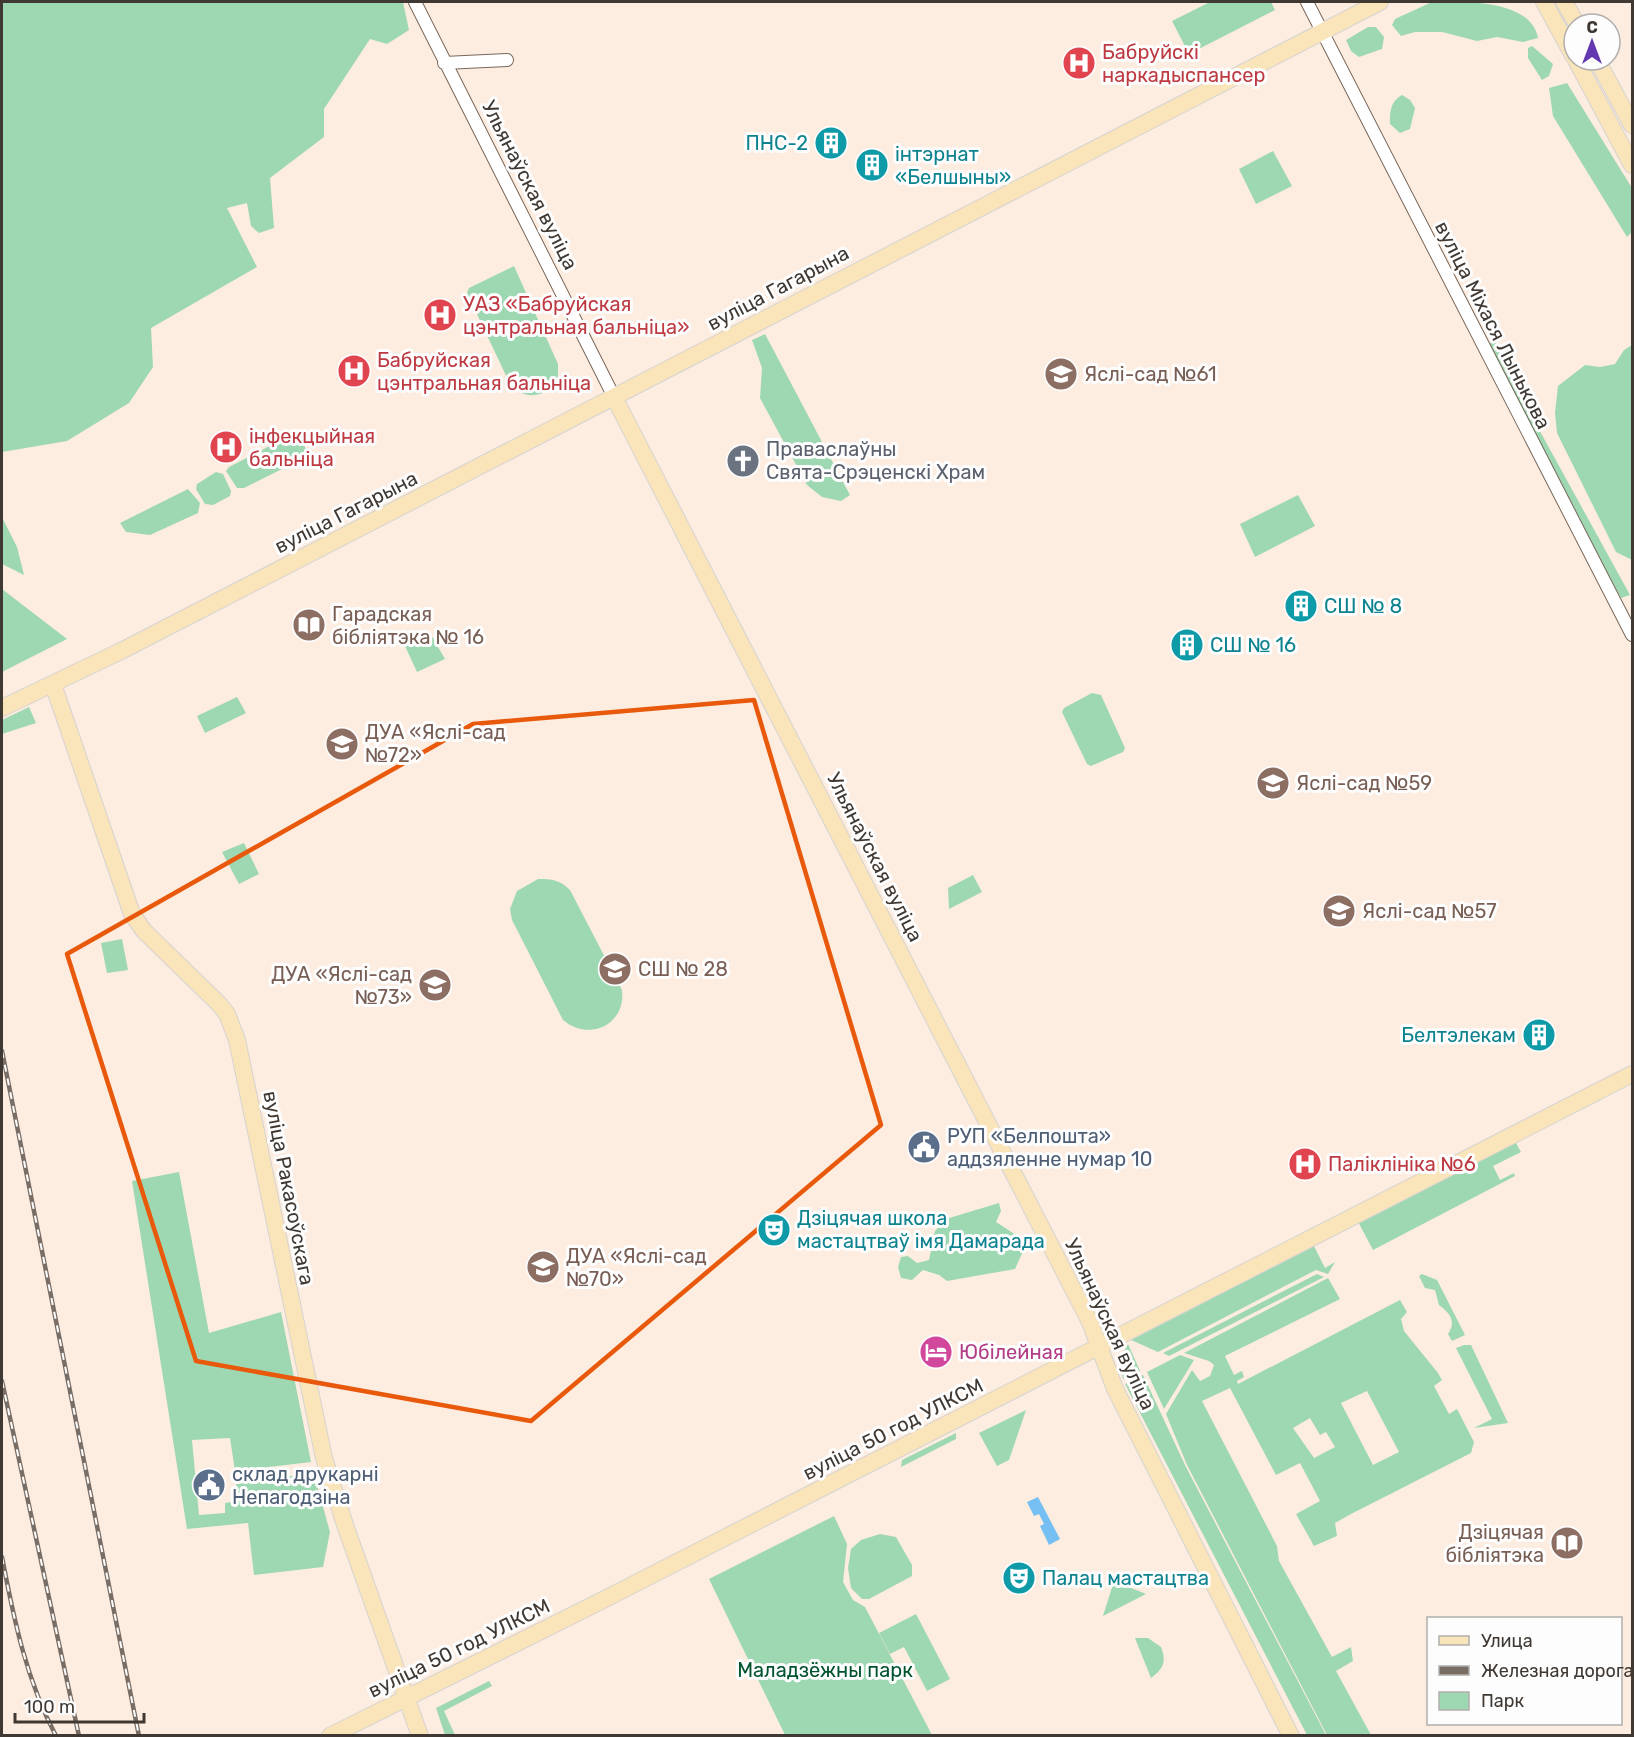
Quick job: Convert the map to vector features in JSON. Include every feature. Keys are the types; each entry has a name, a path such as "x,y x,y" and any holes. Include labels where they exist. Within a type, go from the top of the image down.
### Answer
{"main road":[{"name":"вуліца Гагарына","path":"2,708 134,645 1380,2"},
{"path":"1530,2 1547,7 1562,34"},
{"path":"1582,72 1632,165"},
{"path":"1603,72 1632,125"},
{"name":"Ульянаўская вуліца","path":"614,397 1086,1313 1115,1389 1291,1736"},
{"name":"вуліца Ракасоўскага","path":"53,684 132,914 144,931 228,1014 237,1040 324,1458 420,1736"},
{"name":"вуліца 50 год УЛКСМ","path":"330,1736 597,1603 1632,1074"}],"street":[{"name":"Ульянаўская вуліца","path":"415,2 614,397"},
{"name":"вуліца Міхася Лынькова","path":"1307,2 1632,635"},
{"path":"444,63 507,60"}],"highlighted area":[{"path":"754,700 881,1125 531,1421 196,1361 67,954 473,724"}],"green space":[{"path":"2,2 403,2 409,30 387,44 370,39 324,109 324,137 270,178 274,228 259,233 251,226 247,203 227,208 257,267 151,328 153,367 129,403 67,441 2,452"},
{"path":"1210,2 1271,2 1275,10 1189,54 1172,21"},
{"path":"1432,2 1480,3 1511,10 1524,16 1533,26 1538,38 1523,42 1497,37 1477,41 1442,32 1415,32 1401,36 1392,25 1395,19"},
{"path":"1368,27 1376,27 1384,37 1382,49 1359,57 1351,51 1346,40"},
{"path":"1532,46 1553,64 1549,76 1542,80 1528,58 1528,48"},
{"path":"1567,83 1632,188 1632,232 1627,237 1553,116 1549,88"},
{"path":"1402,95 1410,100 1415,108 1410,129 1400,133 1390,124 1390,115 1393,104"},
{"path":"1273,151 1292,186 1256,204 1239,169"},
{"path":"514,266 558,364 558,386 539,394 527,395 510,384 467,293 469,288"},
{"path":"765,334 850,495 841,501 822,497 807,485 760,398 762,368 752,340"},
{"path":"1489,343 1496,343 1506,356 1536,424 1630,595 1621,598 1536,441"},
{"path":"1632,345 1632,560 1616,552 1557,433 1555,413 1558,386 1585,365 1600,367 1615,364 1624,350"},
{"path":"291,435 299,436 307,451 304,458 244,488 237,488 226,471 229,467"},
{"path":"216,472 223,474 231,491 230,496 213,505 205,504 196,489 197,484"},
{"path":"188,489 200,503 198,513 150,535 126,532 120,523"},
{"path":"1298,495 1315,526 1255,557 1240,524"},
{"path":"2,517 17,547 24,575 2,564"},
{"path":"2,589 67,639 2,672"},
{"path":"429,631 445,659 417,672 404,644"},
{"path":"1092,693 1101,695 1125,748 1123,752 1091,766 1087,764 1062,712 1064,708"},
{"path":"237,697 246,713 205,733 197,716"},
{"path":"29,707 36,723 2,734 2,720"},
{"path":"244,843 259,874 239,884 222,852"},
{"path":"973,875 982,892 949,909 948,888"},
{"path":"538,879 556,881 570,890 622,990 622,1002 618,1013 604,1026 584,1030 563,1020 512,920 510,909 517,891"},
{"path":"122,939 128,970 107,973 101,943"},
{"path":"1512,1136 1521,1152 1493,1166 1500,1180 1514,1173 1515,1176 1373,1250 1355,1216 1460,1163 1470,1166 1490,1156 1492,1146"},
{"path":"179,1172 209,1333 281,1312 311,1462 235,1471 230,1438 192,1440 199,1515 225,1513 225,1503 237,1501 236,1481 314,1474 330,1532 323,1567 254,1575 248,1523 187,1529 132,1181"},
{"path":"999,1203 1001,1211 996,1222 1013,1233 1024,1249 1015,1269 947,1281 939,1275 923,1270 912,1280 901,1278 898,1267 901,1257 908,1256 917,1263 929,1260 935,1231 946,1219"},
{"path":"1314,1246 1325,1268 1335,1262 1328,1274 1316,1270 1158,1352 1131,1340"},
{"path":"1317,1274 1324,1277 1169,1356 1163,1353"},
{"path":"1422,1274 1437,1280 1465,1335 1452,1341 1448,1334 1452,1325 1451,1317 1439,1305 1435,1290 1425,1288 1419,1276"},
{"path":"1328,1278 1340,1299 1225,1356 1234,1375 1242,1371 1244,1377 1237,1381 1238,1384 1400,1300 1407,1312 1401,1319 1404,1331 1438,1373 1442,1380 1434,1386 1449,1414 1457,1409 1474,1442 1471,1453 1335,1523 1337,1536 1314,1546 1296,1514 1320,1501 1300,1463 1276,1475 1230,1388 1202,1401 1277,1546 1279,1561 1332,1657 1351,1647 1353,1661 1336,1671 1371,1735 1327,1735 1187,1465 1166,1414 1192,1370 1200,1381 1210,1376 1214,1365 1209,1361 1184,1353","holes":["1367,1391 1399,1452 1373,1465 1341,1403","1310,1418 1320,1435 1326,1432 1335,1447 1314,1458 1293,1428"]},
{"path":"1128,1344 1140,1371 1123,1379 1119,1361"},
{"path":"1471,1345 1508,1423 1474,1428 1492,1419 1456,1348"},
{"path":"1180,1355 1194,1360 1164,1409 1147,1372"},
{"path":"1143,1375 1186,1467 1326,1735 1307,1735 1125,1384"},
{"path":"1026,1410 1009,1460 997,1466 979,1433"},
{"path":"956,1433 956,1439 901,1467 902,1460"},
{"name":"Маладзёжны парк","path":"834,1516 847,1544 843,1582 853,1600 865,1607 932,1735 785,1735 709,1579"},
{"path":"880,1534 896,1537 912,1565 912,1576 869,1599 862,1599 851,1588 848,1568 851,1549 861,1540"},
{"path":"1114,1581 1146,1594 1103,1616"},
{"path":"916,1614 950,1679 927,1691 904,1647 890,1654 879,1633"},
{"path":"1135,1638 1148,1638 1161,1647 1164,1657 1163,1665 1151,1678"},
{"path":"489,1681 492,1686 444,1711 455,1735 445,1735 436,1708"}],"water":[{"path":"1038,1497 1060,1539 1049,1545 1040,1526 1044,1524 1039,1514 1034,1516 1027,1502"}],"railway":[{"path":"2,1051 139,1736"},
{"path":"2,1381 79,1736"},
{"path":"2,1557 16,1626 29,1671 56,1736"}],"place":[{"name":"Бабруйскі наркадыспансер","path":"1079,63"},
{"name":"ПНС-2","path":"831,143"},
{"name":"інтэрнат «Белшыны»","path":"872,165"},
{"name":"УАЗ «Бабруйская цэнтральная бальніца»","path":"440,315"},
{"name":"Бабруйская цэнтральная бальніца","path":"354,371"},
{"name":"Яслі-сад №61","path":"1061,374"},
{"name":"інфекцыйная бальніца","path":"226,447"},
{"name":"Праваслаўны Свята-Срэценскі Храм","path":"743,461"},
{"name":"СШ № 8","path":"1301,606"},
{"name":"Гарадская бібліятэка № 16","path":"309,625"},
{"name":"СШ № 16","path":"1187,645"},
{"name":"ДУА «Яслі-сад №72»","path":"342,744"},
{"name":"Яслі-сад №59","path":"1273,783"},
{"name":"Яслі-сад №57","path":"1339,911"},
{"name":"СШ № 28","path":"615,969"},
{"name":"ДУА «Яслі-сад №73»","path":"435,985"},
{"name":"Белтэлекам","path":"1539,1035"},
{"name":"РУП «Белпошта» аддзяленне нумар 10","path":"924,1147"},
{"name":"Паліклініка №6","path":"1305,1164"},
{"name":"Дзіцячая школа мастацтваў імя Дамарада","path":"774,1230"},
{"name":"ДУА «Яслі-сад №70»","path":"543,1267"},
{"name":"Юбілейная","path":"936,1352"},
{"name":"склад друкарні Непагодзіна","path":"209,1485"},
{"name":"Дзіцячая бібліятэка","path":"1567,1543"},
{"name":"Палац мастацтва","path":"1019,1578"}]}
